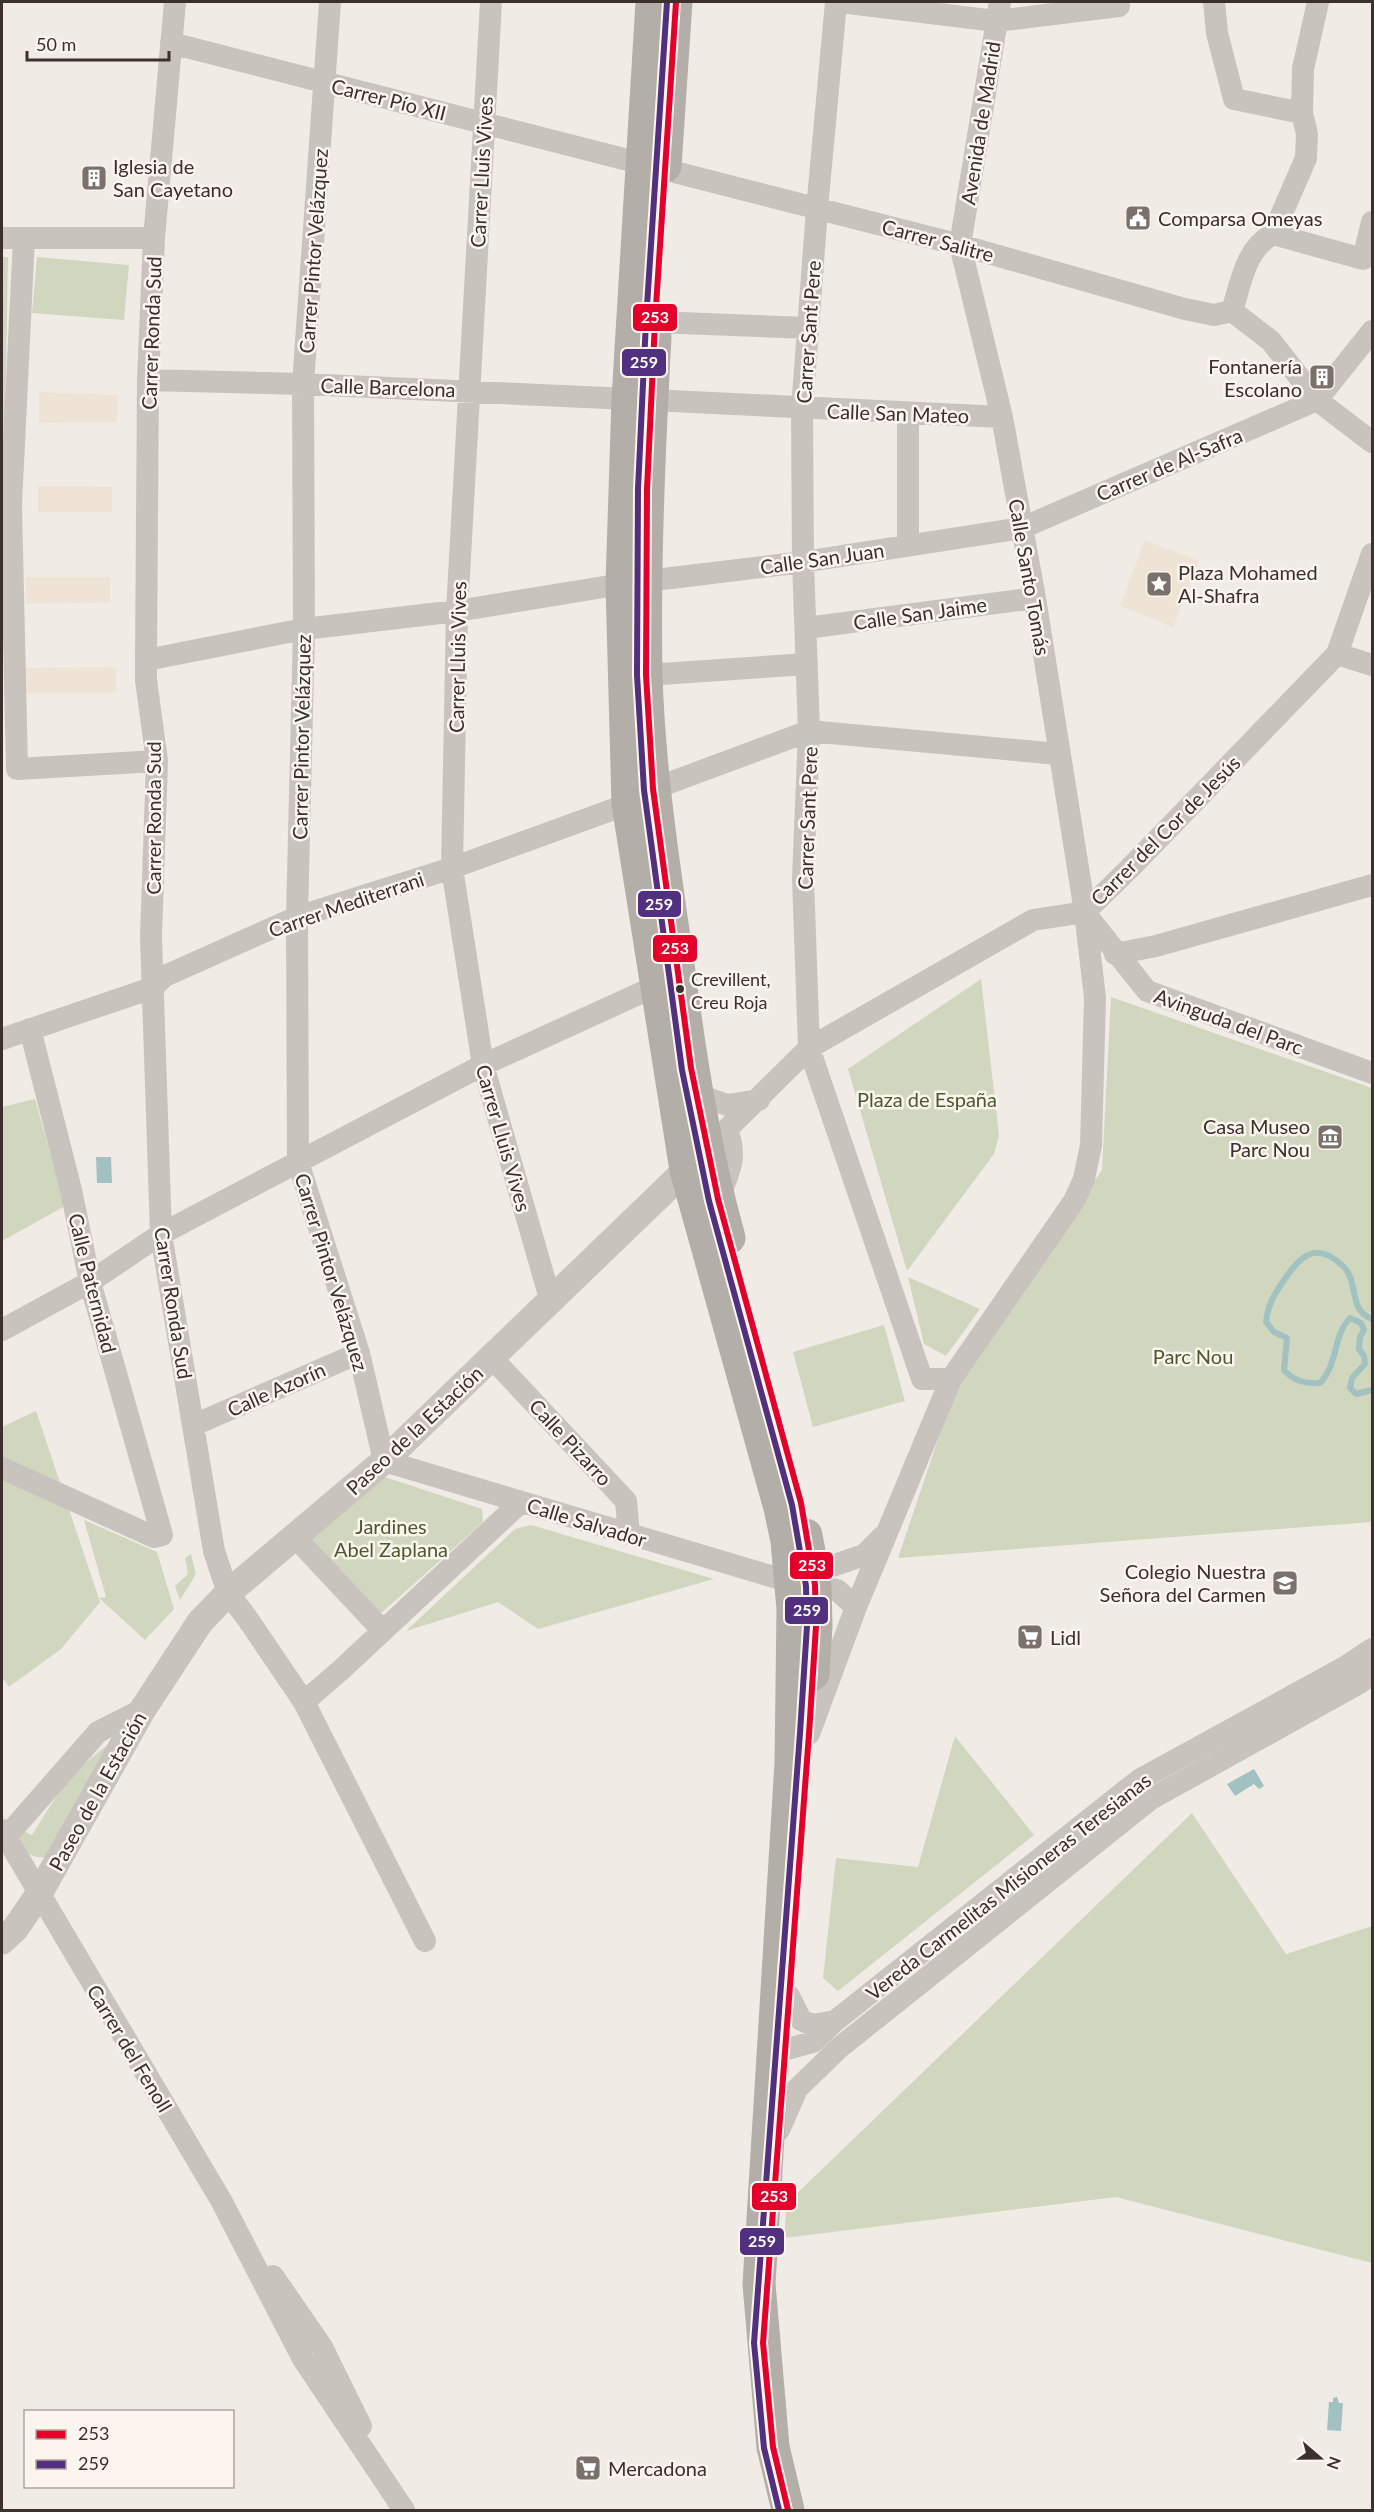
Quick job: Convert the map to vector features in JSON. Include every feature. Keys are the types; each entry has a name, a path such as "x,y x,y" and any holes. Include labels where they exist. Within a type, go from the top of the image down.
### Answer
{"highway":[{"path":"640,400 655,322 652,2"},
{"path":"676,2 653,168 640,400 647,489 634,582 641,796 656,986 706,1149 801,1503 806,1579 816,1626 789,1995 780,2054 759,2284 772,2447 788,2511"},
{"path":"634,582 646,675 641,796 706,1149 780,1508 787,1541 806,1579 794,1609 779,2130 763,2343"}],"street":[{"name":"Carrer Ronda Sud","path":"175,2 154,238 148,380 146,680 157,761 151,937 152,988 161,1234 214,1551 228,1593"},
{"name":"Carrer Pintor Velázquez","path":"330,2 303,384 304,629 297,918 298,1162 359,1353 384,1461"},
{"name":"Carrer Lluis Vives","path":"491,2 457,611 452,868 483,1065 551,1302"},
{"path":"838,2 998,11 1119,6"},
{"name":"Carrer Sant Pere","path":"838,2 817,209 802,409 803,562 809,731 803,878 809,1048 922,1379 951,1379"},
{"path":"1214,2 1217,33 1234,99 1302,112"},
{"path":"1318,2 1305,54 1302,112 1307,134 1304,167 1273,234 1260,242 1249,258 1232,311 1271,341 1317,400 1372,442"},
{"name":"Avenida de Madrid","path":"960,245 998,11"},
{"name":"Carrer Pío XII","path":"171,44 653,168"},
{"name":"Carrer Salitre","path":"653,168 960,245 1204,314 1214,315 1232,311"},
{"path":"1273,234 1363,259 1372,222"},
{"path":"2,238 154,238"},
{"path":"24,238 8,614 17,769 157,761"},
{"name":"Calle Santo Tomás","path":"809,1734 856,1607 951,1379 1074,1201 1084,1179 1091,1146 1095,998 1084,912 1035,598 1002,417 960,245"},
{"path":"655,322 808,328"},
{"path":"1317,400 1372,331"},
{"name":"Calle Barcelona","path":"148,380 303,384 640,400"},
{"name":"Calle San Mateo","path":"640,400 1002,417"},
{"name":"Carrer de Al-Safra","path":"1022,528 1317,400"},
{"path":"908,413 908,545"},
{"name":"Calle San Juan","path":"146,660 304,629 457,611 634,582 803,562 1022,528"},
{"name":"Carrer del Cor de Jesús","path":"706,1149 759,1100 809,1048 1033,920 1084,912 1129,869 1337,654 1372,554"},
{"name":"Calle San Jaime","path":"806,628 1035,598"},
{"path":"1337,654 1372,665"},
{"path":"646,675 807,664"},
{"path":"809,731 1058,754"},
{"name":"Carrer Mediterrani","path":"2,1039 152,988 165,976 297,918 452,868 809,731"},
{"path":"1115,954 1156,946 1372,885"},
{"name":"Avinguda del Parc","path":"1084,912 1115,954 1147,991 1372,1072"},
{"path":"2,1330 90,1282 161,1234 483,1065 656,986"},
{"name":"Calle Paternidad","path":"2,1468 154,1538 162,1535 90,1282 71,1190 30,1029"},
{"path":"696,1094 727,1105 759,1100"},
{"name":"Paseo de la Estación","path":"2,1941 15,1929 39,1894 142,1709 200,1622 228,1593 384,1461 551,1302 706,1149"},
{"name":"Calle Azorín","path":"194,1425 359,1353"},
{"name":"Calle Pizarro","path":"492,1358 626,1501 629,1534"},
{"name":"Calle Salvador","path":"384,1461 629,1534 806,1579 837,1590 856,1607"},
{"path":"304,1702 521,1502"},
{"path":"806,1579 864,1555 888,1531"},
{"path":"295,1537 382,1631"},
{"path":"228,1593 248,1618 304,1702 425,1941"},
{"name":"Vereda Carmelitas Misioneras Teresianas","path":"780,2054 813,2042 835,2021 1139,1780 1345,1667 1372,1649"},
{"name":"Vereda Carmelitas Misioneras Teresianas","path":"839,2048 1151,1799 1358,1684 1372,1674"},
{"path":"4,1833 98,1732 142,1709"},
{"name":"Carrer del Fenoll","path":"4,1833 222,2202 322,2347 402,2508"},
{"path":"789,1995 801,2020 812,2025 835,2021"},
{"path":"780,2054 812,2059 839,2048"},
{"path":"779,2130 797,2089 839,2048"}],"green space":[{"path":"2,257 8,257 2,605"},
{"path":"37,257 129,265 124,320 32,313"},
{"name":"Plaza de España","path":"981,979 999,1135 994,1154 907,1271 848,1069"},
{"name":"Parc Nou","path":"1111,997 1372,1088 1372,1522 898,1558 956,1386 1102,1170"},
{"path":"35,1099 65,1206 2,1241 2,1107"},
{"path":"908,1277 980,1309 946,1356 924,1344"},
{"path":"884,1325 905,1401 813,1427 793,1352"},
{"path":"36,1411 100,1602 61,1649 9,1687 2,1677 2,1427"},
{"name":"Jardines Abel Zaplana","path":"385,1477 482,1509 483,1522 377,1617 307,1543"},
{"path":"84,1520 157,1552 174,1609 145,1640 99,1598 106,1597"},
{"path":"531,1525 714,1579 538,1629 498,1602 406,1631 515,1529"},
{"path":"191,1554 196,1574 180,1600 175,1586 188,1574 185,1558"},
{"path":"955,1736 1034,1835 838,1991 823,1978 836,1858 918,1867"},
{"path":"110,1743 46,1857 29,1854 19,1840 23,1831 32,1835 69,1776"},
{"path":"1192,1813 1286,1954 1372,1926 1372,2263 1116,2197 784,2238 787,2203"}],"shaded area":[{"path":"39,392 118,395 117,422 39,423"},
{"path":"38,486 112,487 112,512 38,512"},
{"name":"Plaza Mohamed Al-Shafra","path":"1145,540 1199,561 1173,627 1120,606"},
{"path":"26,577 110,577 110,602 26,604"},
{"path":"116,667 116,693 25,693 25,668"}],"water":[{"path":"96,1157 111,1157 112,1183 97,1183"},
{"path":"1254,1769 1264,1786 1259,1789 1254,1784 1235,1796 1227,1784"},
{"path":"1337,2397 1339,2403 1343,2403 1341,2431 1327,2430 1329,2402 1333,2402 1333,2398"}],"waterway":[{"path":"1372,1319 1359,1309 1351,1280 1343,1266 1333,1258 1317,1253 1309,1254 1290,1271 1272,1300 1266,1322 1274,1332 1287,1338 1284,1370 1296,1379 1315,1383 1320,1383 1326,1376 1341,1333 1350,1318 1361,1323 1364,1330 1360,1337 1359,1349 1364,1356 1365,1364 1352,1378 1350,1388 1356,1394 1372,1390"}],"transit line":[{"name":"259","path":"667,2 646,321 638,489 637,675 644,790 682,1070 709,1201 792,1505 806,1586 807,1626 800,1733 754,2343 764,2448 779,2510"},
{"name":"253","path":"676,2 655,322 647,489 646,675 653,789 691,1068 718,1199 801,1503 815,1585 816,1626 809,1734 763,2343 773,2447 788,2510"}],"place":[{"name":"Iglesia de San Cayetano","path":"94,178"},
{"name":"Comparsa Omeyas","path":"1138,218"},
{"name":"Fontanería Escolano","path":"1322,377"},
{"name":"Plaza Mohamed Al-Shafra","path":"1159,584"},
{"name":"Crevillent, Creu Roja","path":"680,989"},
{"name":"Casa Museo Parc Nou","path":"1330,1137"},
{"name":"Colegio Nuestra Señora del Carmen","path":"1285,1583"},
{"name":"Lidl","path":"1030,1637"},
{"name":"Mercadona","path":"588,2468"}]}
